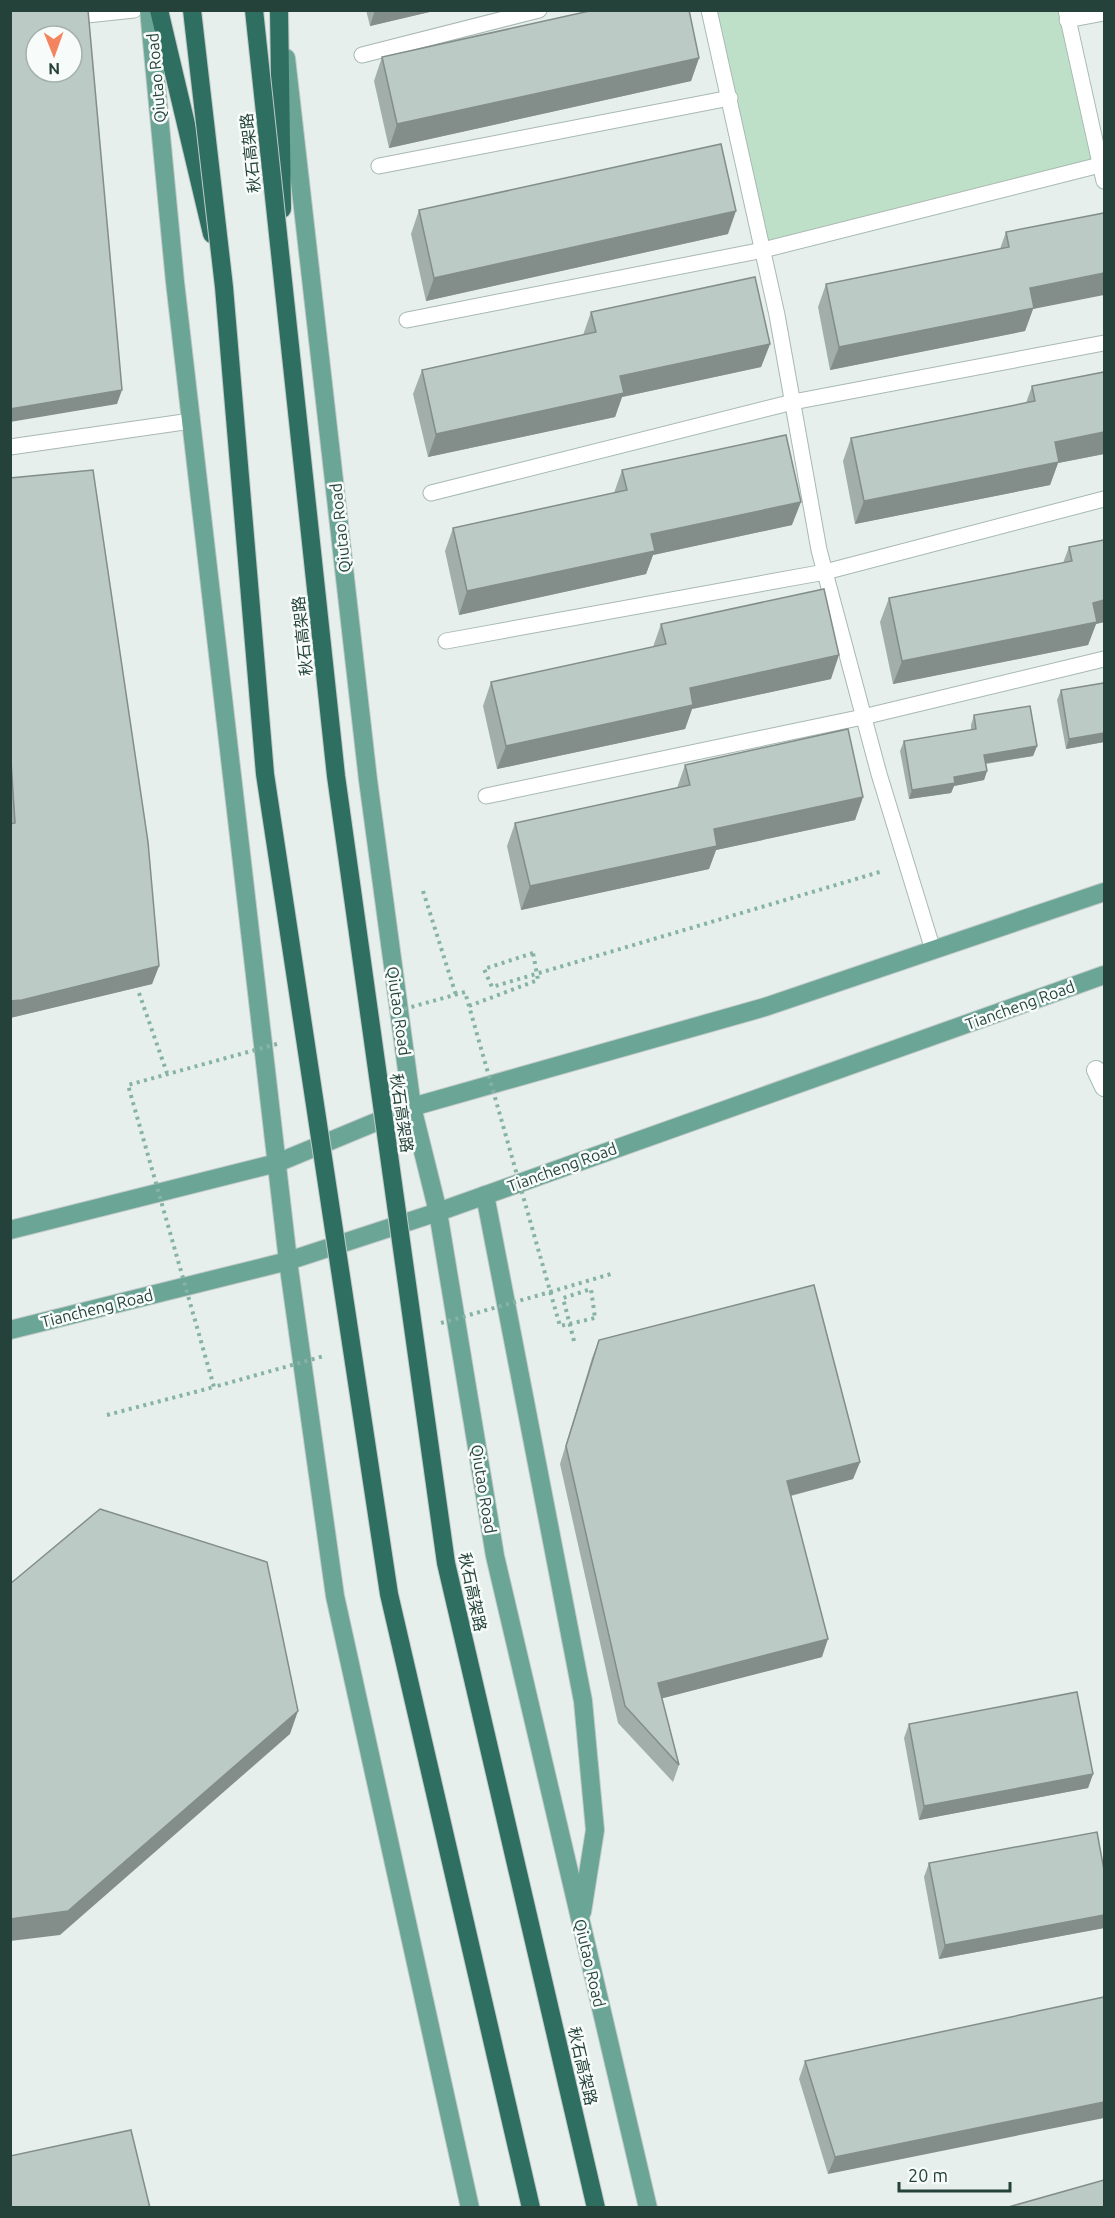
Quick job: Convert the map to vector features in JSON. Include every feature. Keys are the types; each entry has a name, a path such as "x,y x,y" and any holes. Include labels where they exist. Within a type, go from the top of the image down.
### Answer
{"highway":[{"path":"159,10 224,287"},
{"path":"192,10 224,287 265,774 389,1594 531,2208"},
{"name":"秋石高架路","path":"254,10 336,776 446,1563 596,2208"},
{"path":"280,10 284,277"}],"main road":[{"name":"Qiutao Road","path":"149,10 191,422 288,1261 335,1596 470,2208"},
{"name":"Qiutao Road","path":"280,10 368,780 412,1107 438,1212 495,1556 648,2208"},
{"path":"10,1230 277,1163 412,1107 765,1007 1104,892"},
{"name":"Tiancheng Road","path":"10,1330 288,1261 438,1212 1104,975"},
{"path":"485,1195 583,1701 595,1830 580,1919"}],"street":[{"path":"1096,1070 1104,1087"}],"lane":[{"path":"55,18 134,10"},
{"path":"362,55 539,10"},
{"path":"710,10 763,250 825,572 864,717 933,950"},
{"path":"1104,14 1066,15 1102,164 1104,181"},
{"path":"379,166 730,98"},
{"path":"406,320 763,250 1102,164"},
{"path":"431,493 793,402 1104,343"},
{"path":"10,447 191,422"},
{"path":"446,641 825,572 1104,499"},
{"path":"486,796 864,717 1104,659"}],"path":[{"path":"469,1006 538,980 533,953 484,969 492,987 906,864"},
{"path":"423,891 456,995"},
{"path":"139,993 167,1073"},
{"path":"574,1341 563,1298 591,1288 595,1318 560,1326 550,1292 611,1274"},
{"path":"107,1415 214,1387"}],"green space":[{"path":"709,11 1070,11 1100,165 763,250"}],"building":[{"path":"10,10 88,10 122,390 10,409"},
{"path":"594,10 689,10 699,58 397,124 382,57"},
{"path":"721,144 736,211 434,278 419,210"},
{"path":"1104,213 1104,273 1030,288 1034,308 839,347 826,284 1009,247 1006,232"},
{"path":"755,277 770,344 620,376 624,393 436,434 422,370 596,332 591,312"},
{"path":"1104,372 1104,432 1055,442 1059,462 864,501 851,438 1035,401 1032,386"},
{"path":"786,435 801,502 651,534 655,551 467,591 453,528 627,490 622,470"},
{"path":"93,470 148,842 159,966 10,1001 10,824 15,823 10,746 10,478"},
{"path":"1104,540 1104,600 1093,603 1097,622 902,661 889,598 1072,561 1069,547"},
{"path":"824,589 839,655 690,688 693,705 506,746 491,682 666,644 661,624"},
{"path":"1104,683 1104,733 1069,739 1061,690"},
{"path":"1030,706 1037,746 984,755 987,771 954,777 955,783 912,790 904,741 976,729 974,715"},
{"path":"848,729 863,797 714,829 717,846 530,886 515,823 690,785 685,765"},
{"path":"814,1285 860,1462 787,1481 828,1639 658,1683 679,1765 625,1706 566,1446 599,1340"},
{"path":"100,1509 267,1562 298,1711 68,1911 10,1919 10,1584"},
{"path":"1077,1692 1093,1774 924,1806 909,1724"},
{"path":"1097,1832 1104,1870 1104,1915 945,1945 929,1863"},
{"path":"1104,1997 1104,2102 835,2157 805,2061"},
{"path":"131,2130 150,2208 10,2208 10,2156"},
{"path":"1104,2180 1104,2208 1005,2208"}]}
